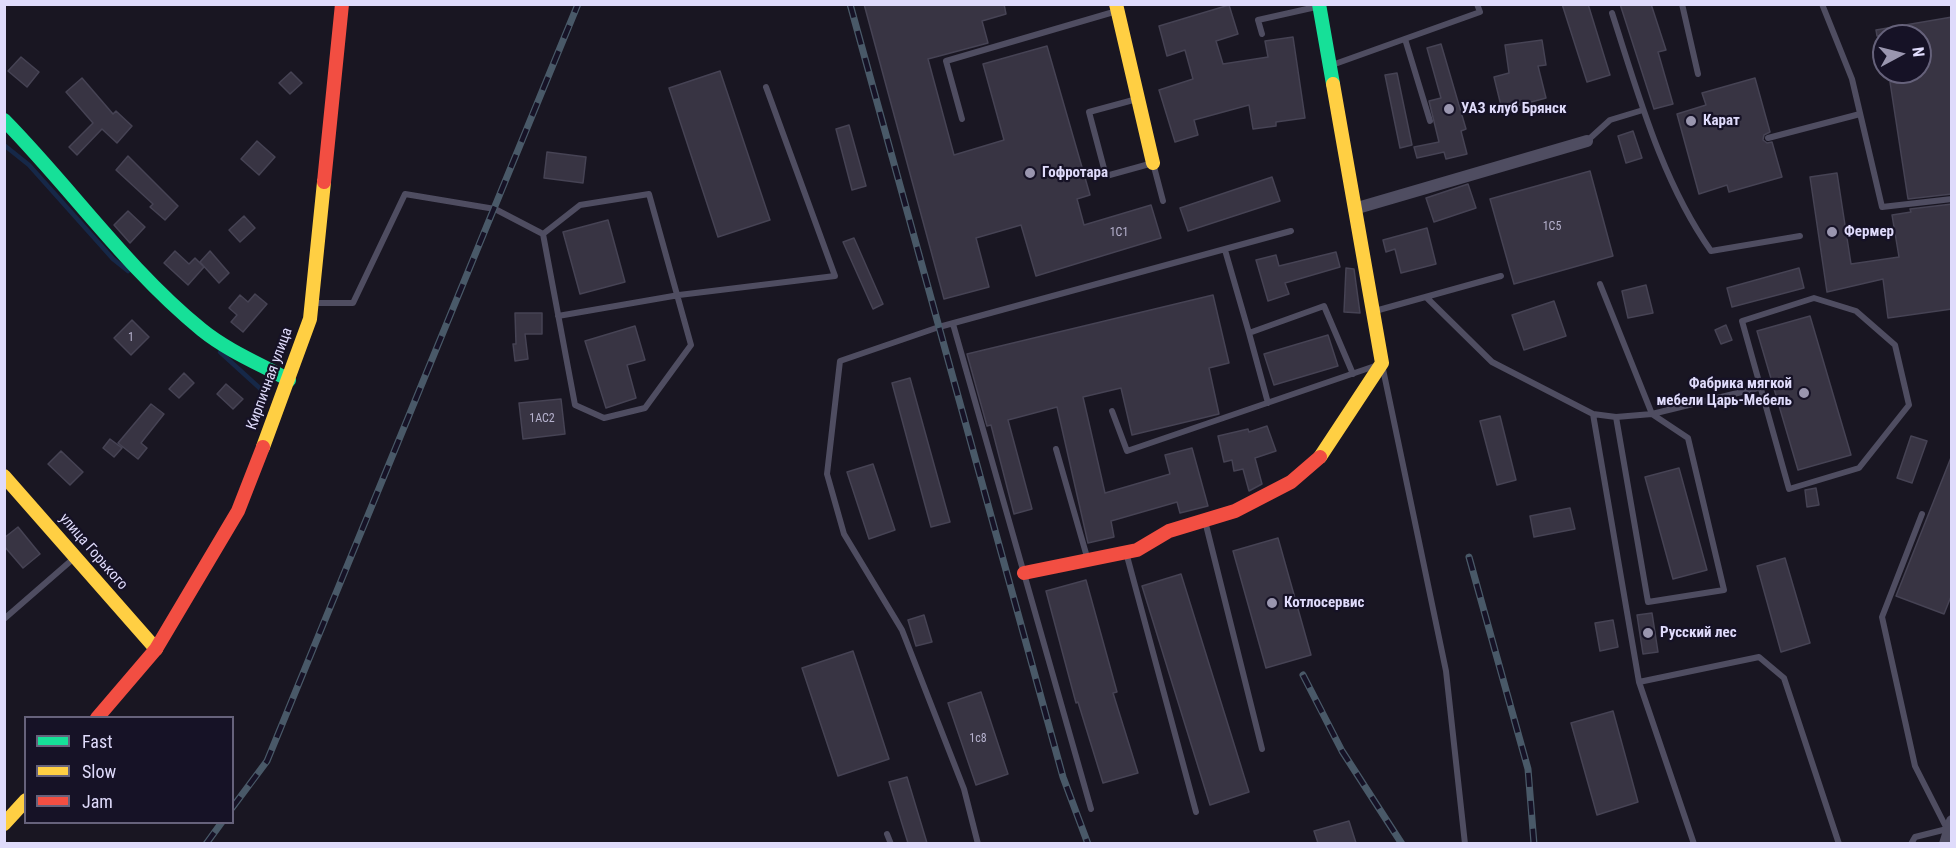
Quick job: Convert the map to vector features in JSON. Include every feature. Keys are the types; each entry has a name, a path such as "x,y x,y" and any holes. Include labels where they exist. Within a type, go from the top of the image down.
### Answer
{"street":[{"name":"Кирпичная улица","path":"98,716 156,649 238,511 310,319 342,4"},
{"path":"1024,573 1137,550 1169,531 1235,512 1291,482 1320,457 1382,363 1319,6"},
{"path":"1116,8 1153,163"},
{"path":"4,120 38,153 116,248 203,330 289,380"},
{"path":"1354,209 1587,141"},
{"name":"улица Горького","path":"4,477 156,649"},
{"path":"4,824 24,802"},
{"path":"1945,843 1949,825"}],"lane":[{"path":"1329,66 1480,12 1477,4"},
{"path":"1682,4 1698,74"},
{"path":"1822,4 1852,79 1882,207 1952,199"},
{"path":"1262,34 1258,20 1319,6"},
{"path":"962,119 946,61 1116,8"},
{"path":"1612,13 1643,110 1692,224 1712,251 1800,236"},
{"path":"1405,39 1430,121"},
{"path":"558,316 679,295 835,276 766,87"},
{"path":"1138,99 1089,112 1106,176 1153,163 1163,201"},
{"path":"1587,141 1610,120 1643,110"},
{"path":"1768,138 1860,114"},
{"path":"312,303 353,303 405,194 495,209 543,234"},
{"path":"648,194 679,295 691,345 645,408 604,418 575,405 543,234 579,205 648,194"},
{"path":"978,843 964,789 902,630 844,534 827,474 840,361 953,324 1291,231"},
{"path":"1225,250 1268,404"},
{"path":"1374,311 1501,276"},
{"path":"1600,284 1652,414 1688,438 1724,590 1648,602 1616,417"},
{"path":"1426,297 1492,362 1593,414 1616,417 1652,414 1758,388"},
{"path":"1814,298 1856,311 1895,345 1910,405 1859,468 1789,489 1758,388 1742,321 1814,298"},
{"path":"1249,333 1324,306 1353,374"},
{"path":"953,324 1091,809"},
{"path":"1112,411 1127,451 1382,363 1446,671 1465,843"},
{"path":"1593,414 1639,682 1694,843"},
{"path":"1056,449 1088,560"},
{"path":"1911,843 1915,837 1949,825 1916,766 1882,617 1922,513"},
{"path":"1205,520 1262,749"},
{"path":"1126,552 1196,812"},
{"path":"4,619 76,557"},
{"path":"1639,682 1759,657 1784,678 1839,843"},
{"path":"887,834 891,843"}],"building":[{"path":"864,4 1004,4 1006,14 982,21 988,43 928,59 954,155 1004,140 983,64 1047,46 1090,195 1077,199 1084,225 1151,205 1161,238 1036,276 1021,225 976,238 989,287 944,299"},
{"path":"1562,4 1588,4 1610,75 1587,82"},
{"path":"1620,4 1651,4 1666,50 1658,52 1673,104 1654,109"},
{"path":"1229,5 1238,34 1216,41 1223,64 1268,57 1265,41 1293,37 1305,118 1276,122 1276,126 1253,129 1249,105 1194,120 1198,135 1175,142 1159,90 1193,79 1185,50 1167,56 1159,26"},
{"path":"1952,17 1952,194 1908,199 1890,84 1932,84 1932,24 1911,24"},
{"path":"1542,40 1546,65 1538,66 1546,98 1502,110 1494,77 1509,73 1505,45"},
{"path":"1441,44 1466,129 1461,131 1467,154 1446,159 1444,152 1417,158 1414,147 1439,142 1429,101 1441,98 1427,48"},
{"path":"21,57 39,72 27,87 8,71"},
{"path":"720,71 770,220 718,237 669,88"},
{"path":"291,72 302,83 290,94 279,83"},
{"path":"1397,73 1412,145 1400,148 1385,75"},
{"path":"82,78 113,114 116,111 132,126 117,143 102,129 77,155 69,147 93,123 66,92"},
{"path":"1755,78 1770,132 1764,135 1763,140 1767,143 1772,142 1782,177 1729,192 1727,185 1699,194 1677,114 1706,105 1702,93"},
{"path":"849,125 866,186 852,190 836,129"},
{"path":"1633,131 1642,158 1626,163 1618,136"},
{"path":"257,141 275,157 259,175 241,159"},
{"path":"547,152 586,157 583,183 544,178"},
{"path":"128,156 178,206 165,220 150,207 153,204 116,170"},
{"path":"1590,171 1613,256 1514,284 1490,199"},
{"path":"1837,173 1851,264 1899,257 1892,215 1911,212 1910,209 1952,204 1952,309 1888,318 1883,279 1827,292 1810,177"},
{"path":"1272,177 1280,201 1188,231 1180,208"},
{"path":"1468,184 1476,208 1434,222 1426,198"},
{"path":"128,211 145,227 130,243 114,225"},
{"path":"244,216 255,228 240,242 229,230"},
{"path":"608,220 625,282 580,294 563,232"},
{"path":"1427,228 1436,264 1401,273 1395,249 1386,252 1383,240"},
{"path":"854,238 883,304 873,309 843,242"},
{"path":"175,251 189,264 195,258 204,267 188,285 164,263"},
{"path":"210,251 229,273 219,283 200,262"},
{"path":"1336,252 1340,267 1285,283 1289,294 1268,301 1256,260 1276,255 1279,266"},
{"path":"1346,268 1354,269 1360,313 1344,312"},
{"path":"1799,268 1804,288 1732,307 1727,288"},
{"path":"1646,285 1653,313 1628,318 1622,291"},
{"path":"255,294 267,304 243,332 231,322 237,315 229,308 240,295 248,302"},
{"path":"1213,295 1229,363 1209,368 1219,414 1132,435 1121,388 1083,397 1105,493 1170,474 1165,455 1192,448 1208,506 1180,513 1177,502 1111,521 1114,537 1088,543 1057,407 1008,420 1032,509 1014,514 991,425 987,426 967,354"},
{"path":"1554,301 1566,336 1524,350 1512,315"},
{"path":"515,313 542,313 542,334 525,334 528,359 515,361 513,344 516,344"},
{"name":"Фабрика мягкой мебели Царь-Мебель","path":"1810,316 1851,455 1798,470 1757,331"},
{"path":"132,320 149,337 131,355 114,338"},
{"path":"1726,325 1732,340 1721,344 1715,330"},
{"path":"635,326 645,360 627,365 636,398 606,408 585,341"},
{"path":"1328,335 1338,366 1274,385 1264,354"},
{"path":"184,373 194,383 179,398 169,389"},
{"path":"910,378 950,522 931,527 892,383"},
{"path":"226,384 243,399 233,409 217,394"},
{"path":"561,399 565,434 523,439 519,403"},
{"path":"151,404 164,414 141,443 147,448 138,459 118,443"},
{"path":"1500,416 1516,480 1497,485 1480,421"},
{"path":"1267,426 1276,451 1255,458 1262,484 1249,491 1243,469 1234,471 1232,460 1224,462 1218,436 1248,429 1249,432"},
{"path":"1911,436 1927,441 1912,483 1897,478"},
{"path":"110,439 122,448 114,457 103,448"},
{"path":"61,451 83,472 70,485 48,464"},
{"path":"1952,455 1952,594 1944,614 1896,596"},
{"path":"873,464 895,530 869,539 847,472"},
{"path":"1679,468 1707,570 1673,579 1645,477"},
{"path":"1816,488 1819,505 1807,507 1805,490"},
{"path":"1570,508 1575,529 1534,537 1530,516"},
{"path":"18,527 40,554 23,568 4,546 4,538"},
{"name":"Котлосервис","path":"1278,538 1311,655 1266,668 1233,551"},
{"path":"1785,558 1810,643 1781,652 1757,566"},
{"path":"1181,574 1249,792 1210,805 1142,586"},
{"path":"1086,580 1117,692 1113,693 1138,773 1103,783 1078,702 1076,703 1046,591"},
{"name":"Русский лес","path":"1652,613 1658,652 1643,654 1637,615"},
{"path":"924,615 932,642 916,646 908,620"},
{"path":"1613,620 1618,647 1600,651 1595,623"},
{"path":"853,651 889,759 838,776 802,668"},
{"path":"981,692 1008,774 976,785 948,703"},
{"path":"1613,711 1638,802 1597,815 1571,723"},
{"path":"907,777 927,843 908,843 889,782"},
{"path":"1349,821 1356,843 1318,843 1314,831"}],"waterway":[{"path":"4,145 29,165 113,259 128,271"},
{"path":"220,352 264,392"}],"railway":[{"path":"234,805 267,761 578,4"},
{"path":"850,4 1063,777 1088,844"},
{"path":"1469,557 1528,769 1534,844"},
{"path":"1303,675 1342,751 1402,844"},
{"path":"206,844 221,824"}],"traffic: fast":[{"path":"1319,4 1333,84"},
{"path":"4,120 124,255 175,306 222,344 289,380"}],"traffic: slow":[{"path":"1116,4 1153,163"},
{"path":"1320,457 1382,363 1333,84"},
{"path":"263,447 310,319 324,182"},
{"path":"4,476 156,649"},
{"path":"4,824 24,802"}],"traffic: jam":[{"path":"324,182 342,4"},
{"path":"99,716 156,649 238,511 263,447"},
{"path":"1024,573 1137,550 1169,531 1235,511 1291,482 1320,457"}],"place":[{"name":"УАЗ клуб Брянск","path":"1449,109"},
{"name":"Карат","path":"1691,121"},
{"name":"Гофротара","path":"1030,173"},
{"name":"Фермер","path":"1832,232"},
{"name":"Фабрика мягкой мебели Царь-Мебель","path":"1804,393"},
{"name":"Котлосервис","path":"1272,603"},
{"name":"Русский лес","path":"1648,633"}]}
